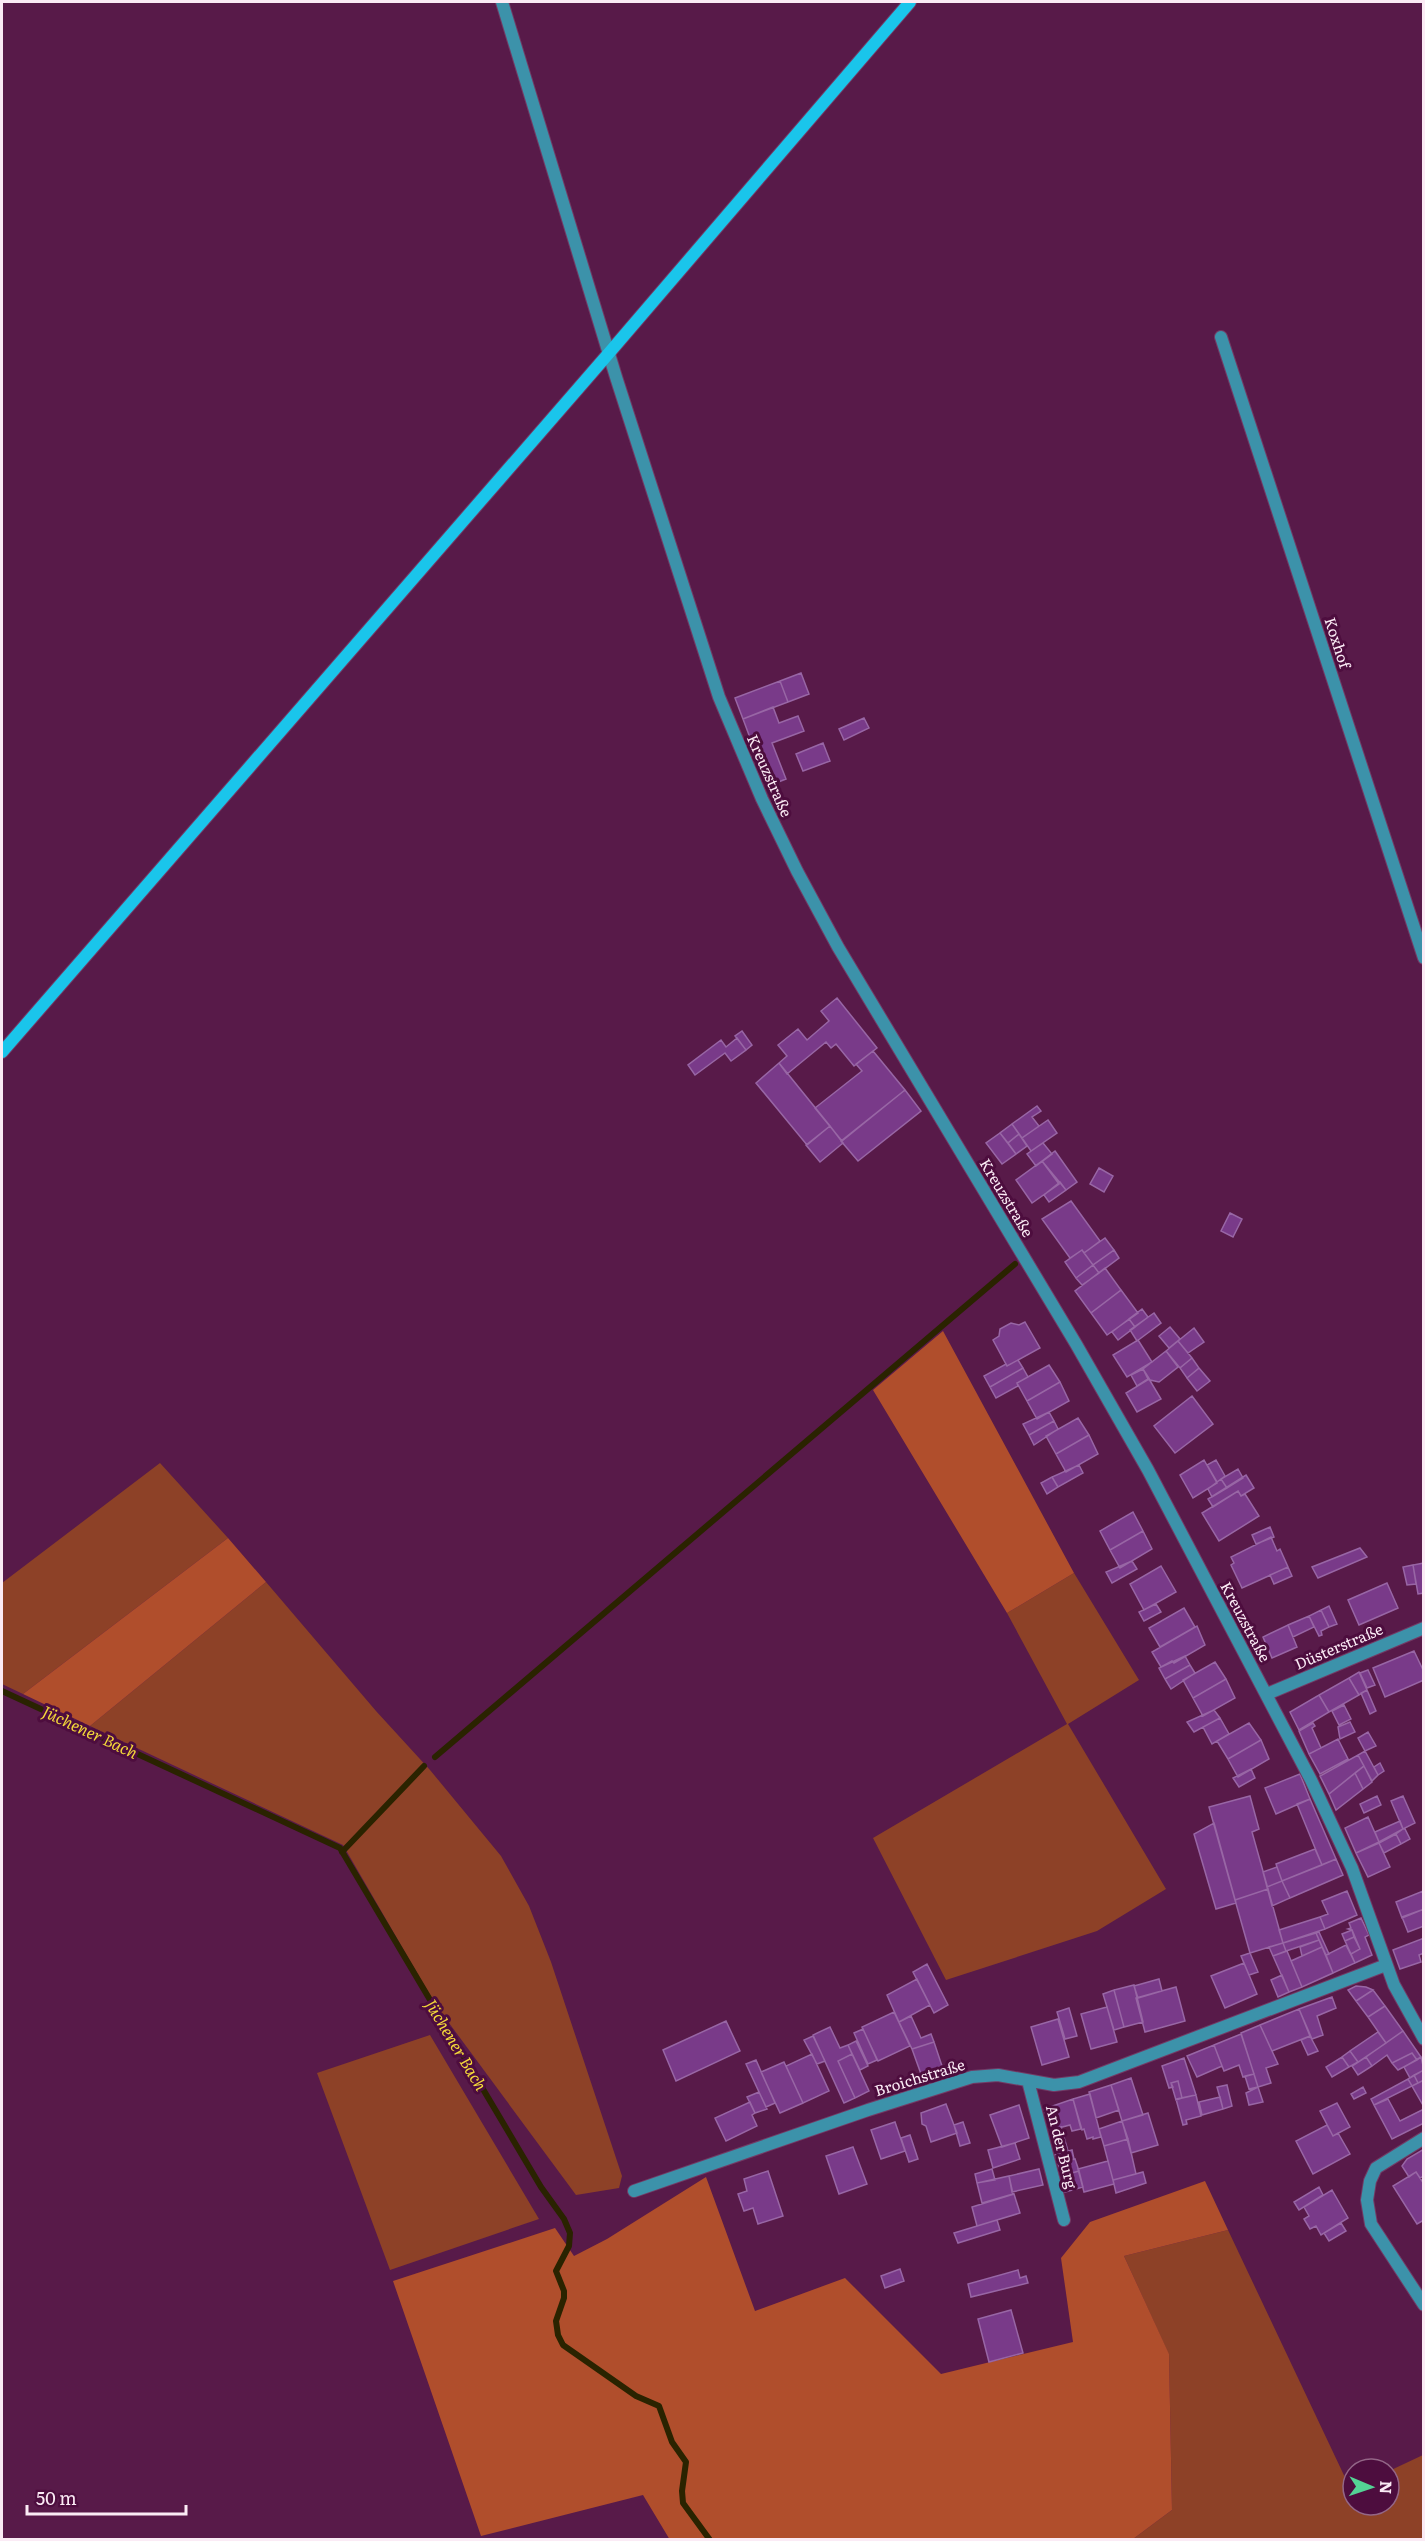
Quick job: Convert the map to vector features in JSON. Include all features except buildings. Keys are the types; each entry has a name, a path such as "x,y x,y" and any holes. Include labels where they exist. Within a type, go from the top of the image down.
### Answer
{"main road":[{"path":"2,1052 609,353 910,2"}],"street":[{"name":"Kreuzstraße","path":"502,2 609,353 719,697 748,765 797,871 859,983 1102,1388 1267,1694 1339,1838 1367,1907 1386,1965 1403,2004 1424,2039"},
{"name":"Koxhof","path":"1221,337 1424,958"},
{"name":"Düsterstraße","path":"1267,1694 1424,1628"},
{"name":"Broichstraße","path":"634,2191 963,2079 999,2074 1054,2085 1078,2082 1386,1965"},
{"name":"An der Burg","path":"1028,2081 1064,2220"},
{"path":"1424,2138 1376,2168 1370,2181 1368,2200 1371,2224 1424,2305"}],"shaded area":[{"path":"943,1331 1074,1573 1007,1613 873,1390"},
{"path":"160,1463 228,1538 23,1694 2,1684 2,1583"},
{"path":"228,1538 266,1582 90,1726 23,1694"},
{"path":"1074,1573 1139,1680 1068,1724 1166,1889 1097,1931 946,1980 873,1838 1067,1724 1007,1613"},
{"path":"266,1582 376,1711 430,1770 501,1856 529,1906 551,1962 622,2176 619,2188 576,2195 435,2004 343,1845 90,1726"},
{"path":"430,2035 539,2219 390,2270 317,2073"},
{"path":"706,2177 755,2311 845,2278 941,2374 1073,2342 1061,2258 1090,2222 1205,2181 1228,2230 1124,2256 1169,2354 1172,2510 1133,2539 670,2540 643,2495 481,2536 393,2281 555,2228 574,2256 607,2239"},
{"path":"1228,2230 1341,2469 1341,2517 1401,2517 1401,2465 1423,2455 1423,2539 1133,2539 1172,2510 1169,2355 1124,2256"}],"waterway":[{"path":"435,1757 1015,1264"},
{"name":"Jüchener Bach","path":"2,1691 340,1848 541,2187 564,2219 570,2233 569,2246 556,2271 564,2291 564,2298 556,2321 558,2335 563,2345 636,2396 659,2406 672,2442 686,2462 682,2491 683,2503 710,2540"},
{"path":"342,1852 424,1766"}]}
